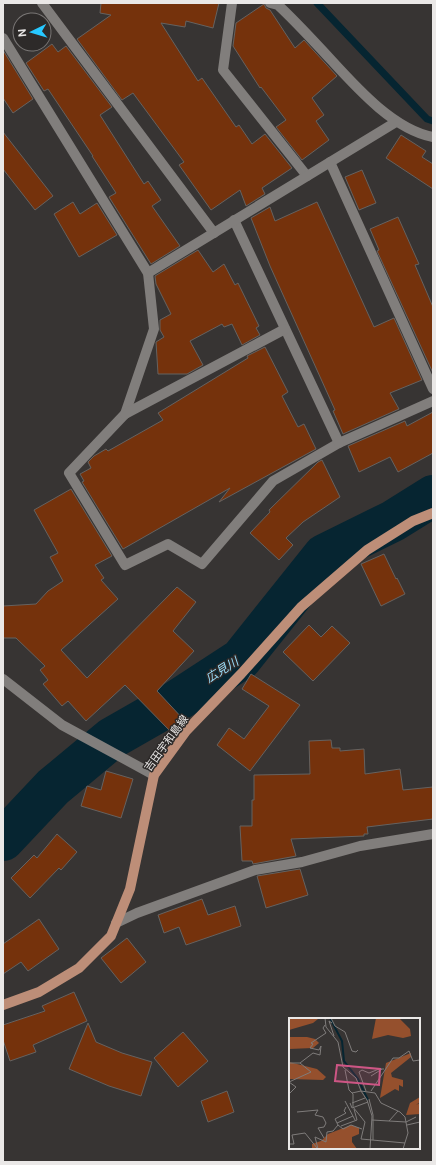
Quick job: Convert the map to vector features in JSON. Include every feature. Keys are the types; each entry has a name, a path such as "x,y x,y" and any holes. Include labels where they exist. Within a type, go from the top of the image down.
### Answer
{"main road":[{"name":"吉田宇和島線","path":"3,1005 40,992 79,968 111,936 130,889 154,775 186,731 241,674 301,607 367,550 413,521 433,513"}],"street":[{"path":"42,3 214,233"},
{"path":"232,3 223,70 306,176"},
{"path":"270,3 278,5 352,83 396,122 427,136 433,137"},
{"path":"3,38 148,272 154,329 125,414"},
{"path":"148,272 396,122"},
{"path":"330,162 433,389"},
{"path":"234,220 339,443"},
{"path":"285,329 125,414 69,473 125,565 168,544 202,564 273,481 339,443 433,401"},
{"path":"3,679 62,725 154,775"},
{"path":"116,923 137,913 256,870 302,862 360,846 433,834"}],"building":[{"path":"101,3 219,3 213,28 186,21 185,27 161,23 198,81 202,78 236,127 239,125 252,144 265,134 292,168 262,188 265,194 246,206 240,190 211,210 179,165 184,162 133,93 122,100 77,39 111,15 100,13"},
{"path":"264,4 266,8 270,10 295,48 304,40 337,76 312,98 324,115 316,121 329,140 302,160 276,127 286,120 261,87 260,88 233,46 236,23"},
{"path":"52,44 58,52 66,46 112,107 100,115 144,184 148,181 161,200 152,206 180,246 151,264 109,197 116,193 93,156 48,89 44,91 26,63 41,52 52,52"},
{"path":"3,50 33,99 13,113 3,98"},
{"path":"3,132 53,196 35,210 3,169"},
{"path":"401,135 426,151 422,157 433,164 433,189 386,158"},
{"path":"362,170 376,203 359,210 345,177"},
{"path":"73,202 80,214 97,203 117,235 79,257 54,214"},
{"path":"317,202 374,327 394,318 422,380 390,393 399,409 343,434 333,411 335,410 270,266 251,218 270,207 275,221"},
{"path":"398,217 419,264 415,265 433,307 433,373 377,251 379,250 370,229"},
{"path":"198,250 213,272 224,264 235,285 238,283 259,326 256,328 260,335 242,345 232,324 224,327 222,324 190,341 203,365 187,374 158,374 156,342 164,337 160,330 160,320 171,314 156,284 155,276"},
{"path":"265,347 288,392 282,396 298,427 304,424 316,449 219,502 230,488 123,549 82,482 84,481 80,474 91,468 88,462 94,456 106,449 108,451 163,420 158,413 248,358 247,356"},
{"path":"433,412 433,453 398,472 390,457 359,472 348,446 405,421 407,426"},
{"path":"322,460 340,497 303,522 286,538 293,545 279,560 250,533 270,512 269,510 318,462"},
{"path":"71,489 112,556 95,565 104,578 101,580 118,599 61,650 87,678 177,587 196,602 173,631 194,651 157,691 184,720 171,732 125,685 86,721 68,701 62,706 43,684 48,680 40,670 45,666 16,638 3,638 3,606 36,604 48,591 63,581 50,557 58,553 34,510"},
{"path":"384,554 405,594 381,606 361,564"},
{"path":"309,625 321,637 332,626 350,643 313,681 283,652"},
{"path":"251,674 300,705 250,771 217,745 229,728 244,739 269,706 242,689"},
{"path":"331,740 332,748 340,748 340,751 364,749 365,774 400,769 403,790 433,787 433,819 367,827 368,834 364,834 364,836 291,839 296,856 253,864 252,861 242,861 240,826 252,826 254,775 310,774 309,741"},
{"path":"106,771 133,779 121,818 81,806 87,786 101,790"},
{"path":"57,834 77,852 61,870 59,868 30,898 11,878 34,855 37,858"},
{"path":"300,869 308,895 266,908 257,876"},
{"path":"202,899 208,915 235,906 241,926 186,945 179,927 164,933 158,915"},
{"path":"39,919 59,949 28,971 21,962 3,974 3,944"},
{"path":"127,938 146,962 121,983 101,958"},
{"path":"74,992 87,1021 33,1045 36,1052 10,1061 3,1040 3,1025 45,1011 42,1006"},
{"path":"88,1023 96,1042 122,1053 152,1062 141,1096 109,1086 69,1069"},
{"path":"183,1032 208,1061 178,1087 154,1058"},
{"path":"227,1091 234,1112 208,1122 201,1101"}],"waterway":[{"path":"317,3 427,119 433,121"},
{"name":"広見川","path":"3,840 53,787 112,738 175,702 241,659 324,555 393,521 433,496"}]}
